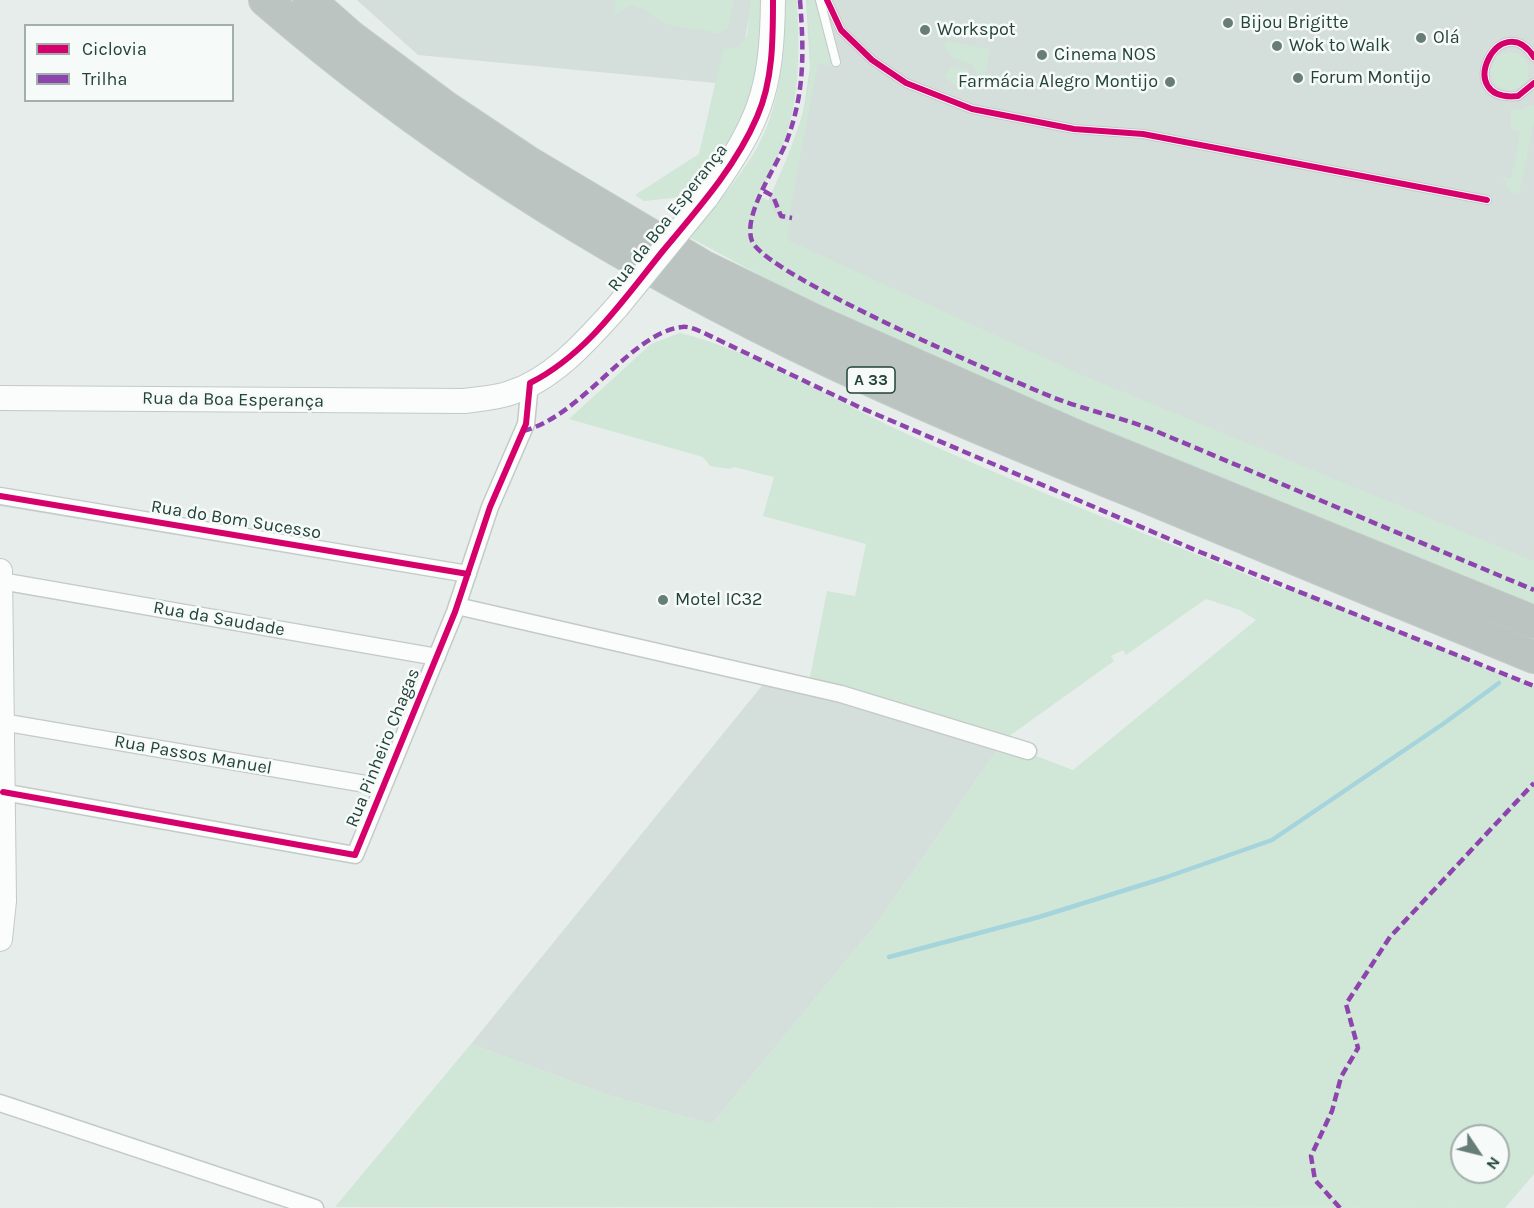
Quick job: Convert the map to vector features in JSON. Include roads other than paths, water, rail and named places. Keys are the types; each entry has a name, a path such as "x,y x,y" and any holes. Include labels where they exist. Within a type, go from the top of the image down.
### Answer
{"highway":[{"name":"A 33","path":"265,0 365,83 501,178 631,258 738,316 933,408 1534,657"},
{"name":"A 33","path":"309,0 351,37 472,125 526,161 704,267 813,320 1080,438 1534,622"}],"street":[{"name":"Rua da Boa Esperança","path":"0,398 464,401 511,393 546,375 577,350 617,307 706,198 740,151 758,116 768,78 773,0"},
{"name":"Rua Pinheiro Chagas","path":"3,792 355,855 437,657 457,606 490,507 526,424 530,383"},
{"name":"Rua do Bom Sucesso","path":"0,496 468,574"},
{"path":"0,939 4,901 1,576"},
{"name":"Rua da Saudade","path":"1,576 437,657"},
{"path":"457,606 841,694 1028,751"},
{"name":"Rua Passos Manuel","path":"2,722 383,787"},
{"path":"0,1103 315,1208"}],"lane":[{"path":"820,0 836,62"},
{"path":"827,0 841,30 872,60 906,83 972,110 1074,129 1143,134 1487,200"},
{"path":"1534,56 1520,45 1503,44 1490,54 1484,69 1488,85 1501,95 1518,96 1530,91 1534,83"}],"waterway":[{"path":"889,957 1039,917 1164,878 1272,840 1443,724 1499,683"}],"place":[{"name":"Bijou Brigitte","path":"1228,23"},
{"name":"Workspot","path":"925,30"},
{"name":"Olá","path":"1421,38"},
{"name":"Wok to Walk","path":"1277,46"},
{"name":"Cinema NOS","path":"1042,55"},
{"name":"Forum Montijo","path":"1298,78"},
{"name":"Farmácia Alegro Montijo","path":"1170,82"},
{"name":"Motel IC32","path":"663,600"}]}
